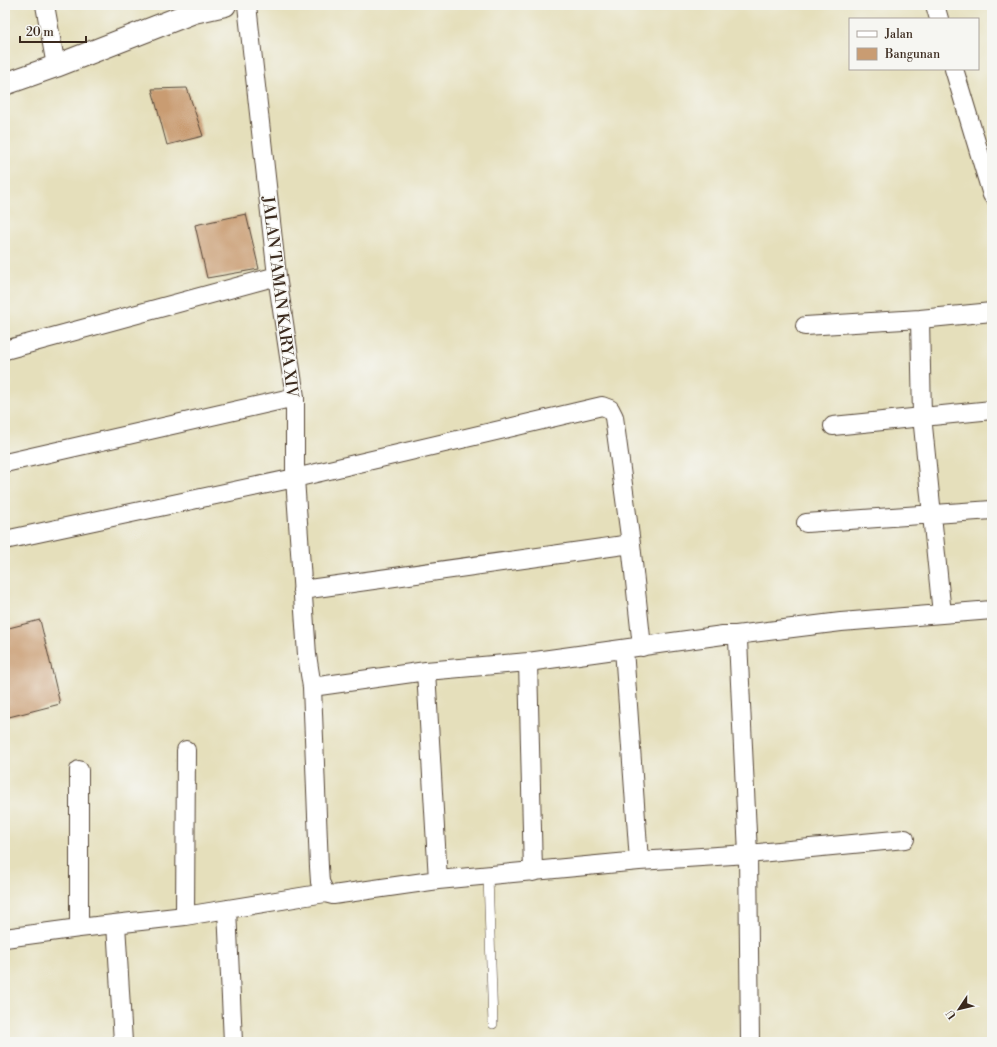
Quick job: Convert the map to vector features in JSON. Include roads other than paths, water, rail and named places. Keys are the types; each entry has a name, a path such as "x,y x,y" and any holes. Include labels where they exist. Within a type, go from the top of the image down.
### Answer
{"street":[{"path":"45,5 56,66"},
{"path":"5,84 56,66 193,9 225,5"},
{"name":"JALAN TAMAN KARYA XIV","path":"247,5 277,276 295,397 295,478 307,655 312,687 319,868 320,882 324,893"},
{"path":"935,5 939,18"},
{"path":"954,70 992,195"},
{"path":"5,350 277,276"},
{"path":"804,326 920,319 992,312"},
{"path":"920,319 922,416 942,614"},
{"path":"5,463 295,397"},
{"path":"5,540 295,478 602,406 612,410 614,417 631,544 642,647"},
{"path":"833,426 992,410"},
{"path":"806,523 992,510"},
{"path":"302,590 631,544"},
{"path":"312,687 426,671 528,662 723,635 736,635 841,622 992,610"},
{"path":"736,635 738,640 748,854 750,1042"},
{"path":"624,649 639,861"},
{"path":"528,662 533,872"},
{"path":"426,671 438,880"},
{"path":"185,916 186,750"},
{"path":"79,770 79,928"},
{"path":"5,938 185,916 324,893 333,895 438,880 639,861 748,854 905,839"},
{"path":"227,909 233,1042"},
{"path":"116,924 123,1042"}],"lane":[{"path":"488,876 493,1024"}]}
